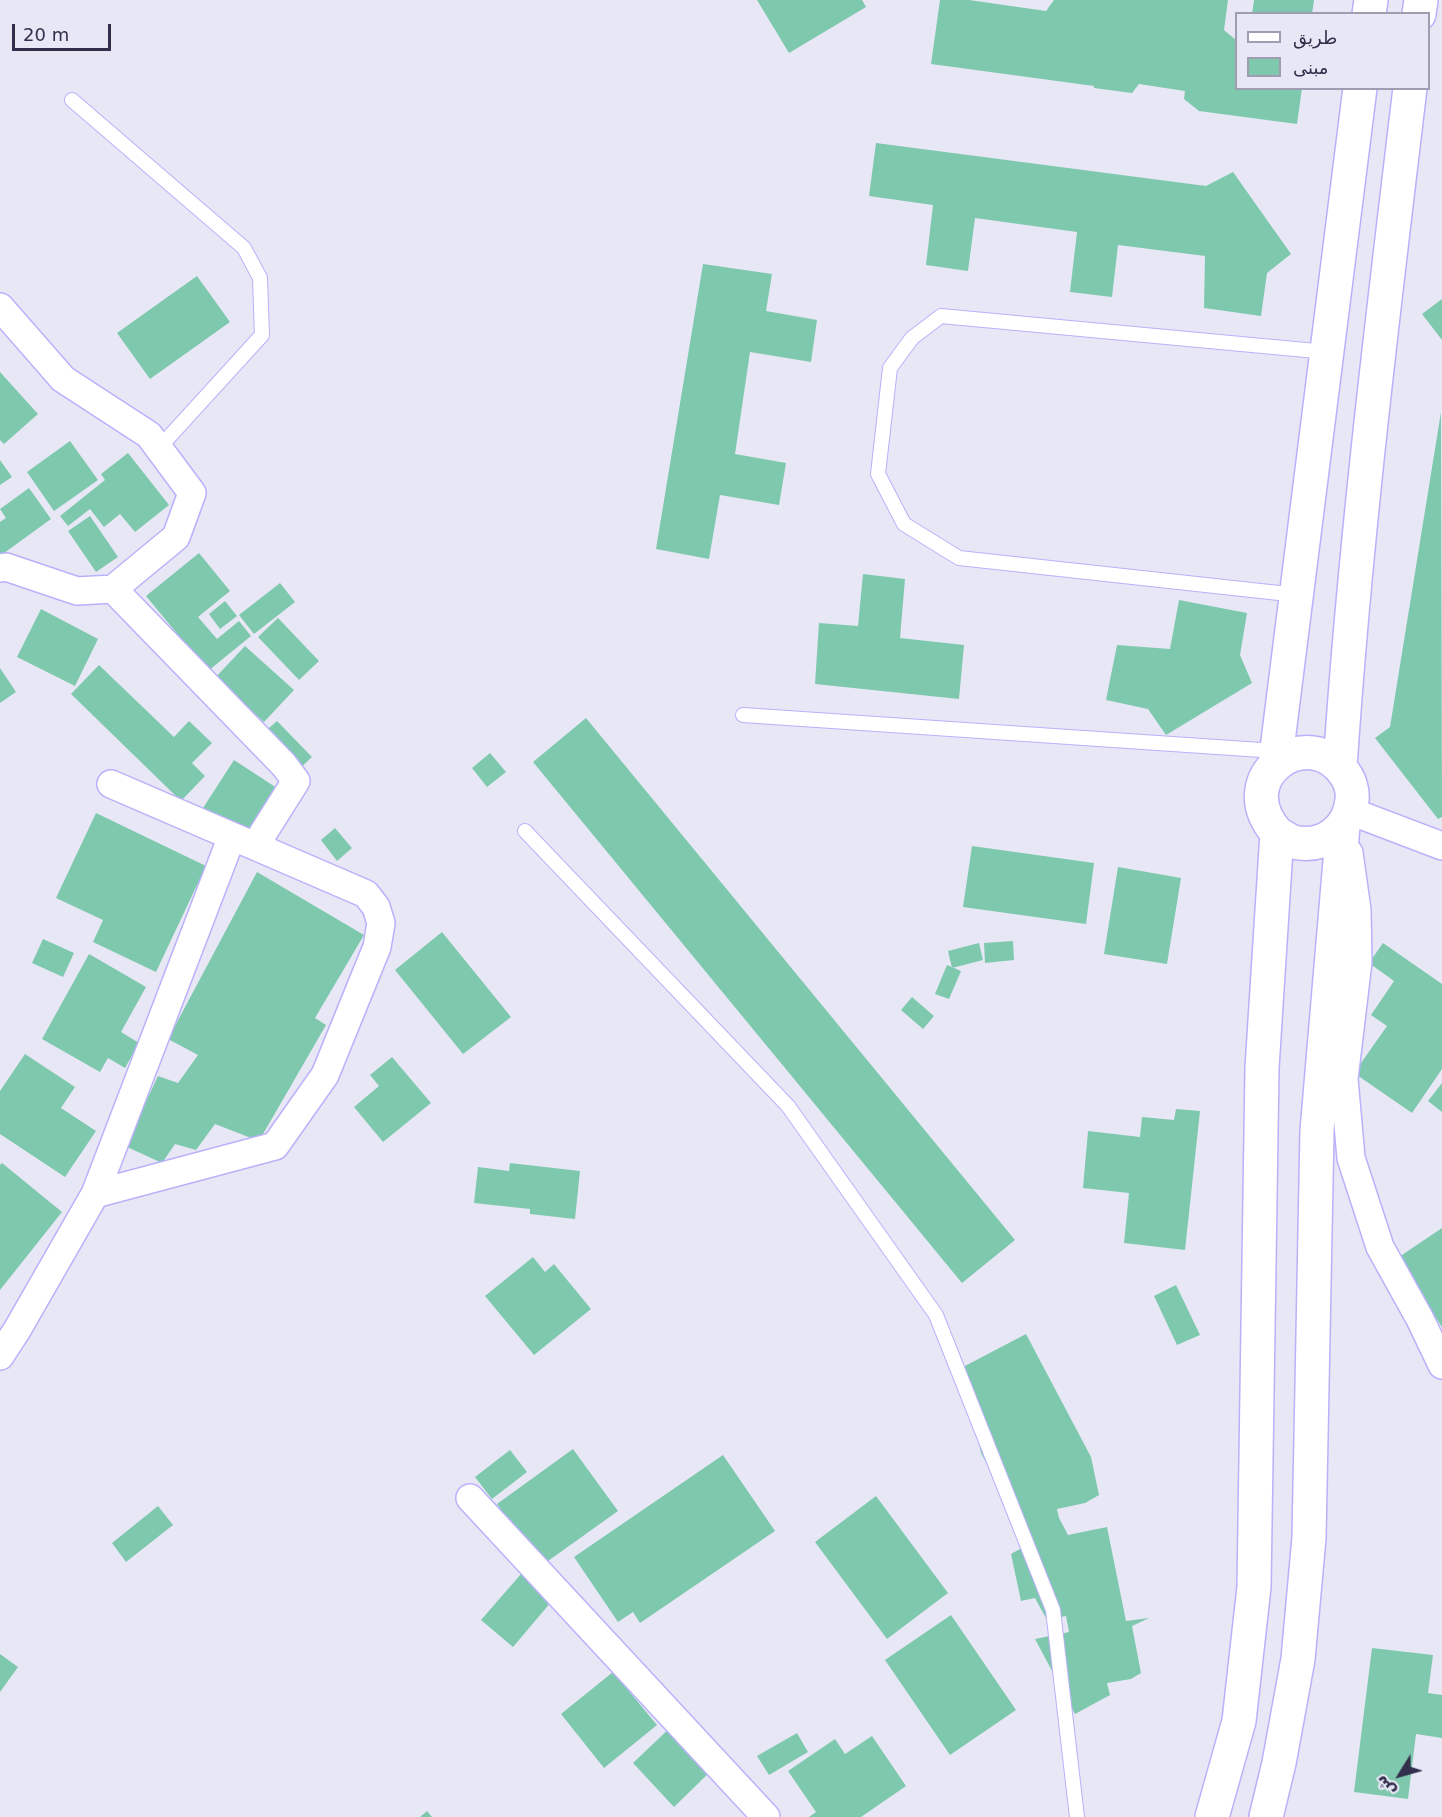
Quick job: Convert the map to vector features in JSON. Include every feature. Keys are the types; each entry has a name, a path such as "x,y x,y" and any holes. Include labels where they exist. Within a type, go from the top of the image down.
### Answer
{"main road":[{"path":"1346,820 1325,840 1310,844 1291,841 1277,833 1267,821 1261,797 1264,781 1276,758 1360,90"},
{"path":"1340,766 1347,657 1375,384 1410,90"},
{"path":"1266,1817 1279,1763 1298,1659 1309,1538 1317,1131 1346,820 1353,796 1349,780 1340,766 1327,757 1311,752 1276,758"},
{"path":"1212,1817 1239,1721 1254,1587 1262,1068 1277,833"}],"street":[{"path":"0,307 63,379 149,435 192,493 176,537 113,589 77,591 6,567 0,568"},
{"path":"0,1356 9,1322 95,1194 244,841 296,781 284,765 113,589"},
{"path":"95,1194 275,1146 325,1075 377,947 381,923 376,907 366,894 111,784"},
{"path":"1442,846 1346,820 1357,910 1358,952 1344,1079 1351,1158 1380,1247 1442,1365"},
{"path":"470,1498 766,1817"}],"lane":[{"path":"72,100 243,248 260,278 262,335 159,448"},
{"path":"1297,595 959,558 904,524 878,474 890,368 912,338 941,316 1327,352"},
{"path":"743,715 1276,758"},
{"path":"525,831 788,1106 936,1315 1053,1610 1077,1817"}],"building":[{"path":"757,0 862,0 866,7 789,53"},
{"path":"940,0 969,0 1046,11 1054,0 1228,0 1224,30 1235,39 1235,90 1302,90 1297,124 1199,111 1184,99 1185,91 1139,84 1132,93 931,64"},
{"path":"1254,0 1314,0 1312,12 1252,12"},
{"path":"876,143 1206,186 1233,172 1291,254 1267,273 1261,316 1204,308 1205,256 1118,245 1112,297 1070,292 1077,232 975,218 968,271 926,265 933,205 869,196"},
{"path":"703,264 772,274 766,311 817,320 811,362 750,352 735,454 786,463 779,505 720,495 709,559 656,549"},
{"path":"197,276 230,322 150,379 117,333"},
{"path":"1442,299 1442,340 1422,314"},
{"path":"0,372 38,414 4,444 0,440"},
{"path":"1441,412 1442,817 1438,819 1375,738 1390,727"},
{"path":"70,441 98,480 54,511 27,472"},
{"path":"128,453 169,505 135,532 120,514 104,527 90,509 68,526 60,516 105,480 101,474"},
{"path":"0,460 12,477 0,485"},
{"path":"29,488 51,519 0,556 0,522 6,518 0,509"},
{"path":"90,516 118,557 96,572 68,531"},
{"path":"199,553 230,591 198,617 217,639 239,621 251,636 208,671 146,596"},
{"path":"863,574 905,579 900,638 964,645 959,699 815,684 819,623 858,626"},
{"path":"280,583 295,602 254,634 239,615"},
{"path":"1179,600 1247,613 1240,655 1252,683 1166,735 1148,709 1106,700 1117,645 1170,649"},
{"path":"225,601 237,616 220,629 209,614"},
{"path":"41,609 98,639 75,686 17,657"},
{"path":"278,618 319,661 299,680 258,637"},
{"path":"245,646 294,690 264,722 215,678"},
{"path":"99,665 174,737 189,721 212,743 192,763 205,776 181,801 71,694"},
{"path":"0,668 16,692 0,703"},
{"path":"586,718 1015,1240 962,1283 533,762"},
{"path":"277,721 312,757 296,772 261,735"},
{"path":"490,753 506,772 487,787 472,768"},
{"path":"234,760 283,792 252,840 203,808"},
{"path":"96,813 206,866 156,972 93,942 103,920 56,898"},
{"path":"335,828 352,848 337,861 321,840"},
{"path":"972,846 1094,863 1086,924 963,907"},
{"path":"1118,867 1181,878 1167,964 1104,954"},
{"path":"257,872 364,935 315,1018 326,1025 259,1141 215,1124 196,1150 175,1144 162,1163 125,1146 158,1076 178,1083 198,1055 168,1039"},
{"path":"442,932 511,1017 463,1054 395,970"},
{"path":"43,939 74,953 63,977 32,963"},
{"path":"1013,941 1014,960 985,963 984,943"},
{"path":"979,943 983,960 952,968 948,951"},
{"path":"1383,943 1442,984 1442,1069 1412,1113 1354,1073 1387,1026 1371,1015 1394,981 1369,963"},
{"path":"89,954 146,987 121,1032 139,1043 125,1068 108,1058 100,1072 42,1039"},
{"path":"947,965 961,971 949,999 935,994"},
{"path":"912,997 934,1016 923,1029 901,1010"},
{"path":"25,1054 75,1087 61,1108 96,1131 65,1177 0,1134 0,1091"},
{"path":"392,1057 431,1103 383,1142 354,1107 379,1086 370,1075"},
{"path":"1442,1083 1442,1112 1428,1101"},
{"path":"1176,1109 1200,1111 1185,1250 1124,1243 1129,1193 1083,1188 1088,1131 1140,1137 1142,1117 1174,1120"},
{"path":"2,1163 62,1212 0,1290 0,1165"},
{"path":"510,1163 580,1171 575,1219 530,1214 530,1209 474,1203 478,1167 509,1171"},
{"path":"1442,1228 1442,1327 1396,1259"},
{"path":"533,1257 545,1272 554,1264 591,1309 534,1355 485,1296"},
{"path":"1176,1285 1200,1335 1177,1345 1154,1296"},
{"path":"1026,1334 1091,1457 1099,1495 1085,1503 1057,1509 1059,1518 1068,1535 1107,1527 1126,1621 1149,1618 1132,1626 1141,1673 1131,1679 1107,1683 1110,1695 1075,1714 1035,1639 1069,1632 1066,1616 1047,1620 1035,1598 1021,1601 1011,1554 1029,1544 981,1453 963,1367"},
{"path":"573,1449 618,1511 541,1566 497,1504"},
{"path":"510,1450 527,1472 492,1499 475,1477"},
{"path":"723,1455 775,1531 640,1623 633,1612 618,1622 574,1557"},
{"path":"876,1496 948,1593 887,1639 815,1542"},
{"path":"158,1506 173,1525 126,1562 112,1543"},
{"path":"521,1574 552,1601 513,1647 481,1620"},
{"path":"951,1615 1016,1710 950,1755 885,1660"},
{"path":"1372,1648 1433,1655 1428,1693 1442,1695 1442,1738 1416,1734 1408,1799 1354,1792"},
{"path":"0,1654 18,1667 0,1692"},
{"path":"613,1672 657,1725 604,1768 561,1714"},
{"path":"674,1724 715,1767 674,1807 633,1763"},
{"path":"797,1733 808,1752 769,1775 757,1756"},
{"path":"872,1736 906,1786 861,1817 809,1817 816,1812 788,1771 835,1739 845,1754"},
{"path":"427,1811 432,1817 420,1817"}]}
